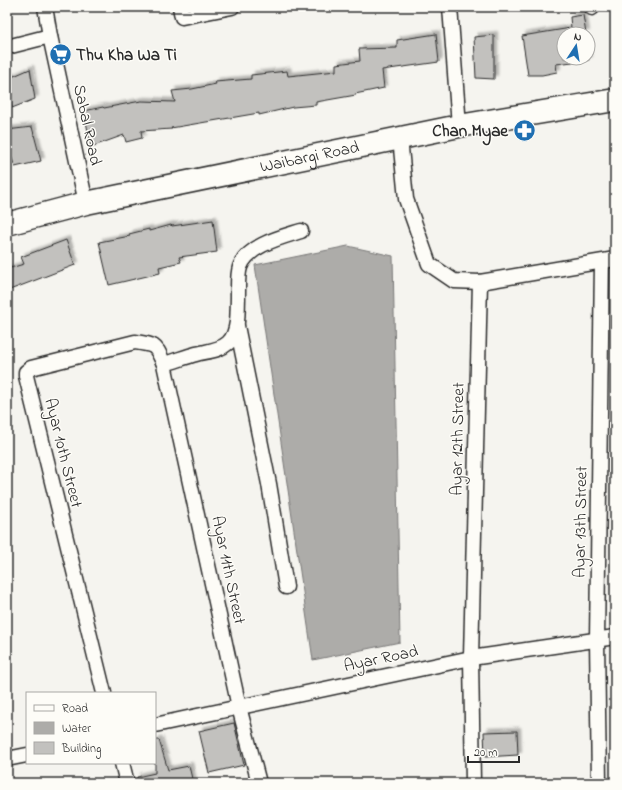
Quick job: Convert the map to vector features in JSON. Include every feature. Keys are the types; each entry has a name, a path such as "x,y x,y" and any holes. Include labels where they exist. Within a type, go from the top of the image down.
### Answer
{"main road":[{"name":"Waibargi Road","path":"7,224 86,202 459,126 615,100"}],"street":[{"name":"Sabal Road","path":"45,7 86,202"},
{"path":"180,7 182,17 232,7"},
{"path":"450,7 459,126"},
{"path":"7,48 50,36"},
{"path":"400,138 406,199 429,264 454,281 480,282 609,261"},
{"path":"164,364 194,354 219,349 228,343 233,338 236,326 238,312 238,276 240,266 245,258 251,252 270,241 302,231"},
{"name":"Ayar 13th Street","path":"599,783 597,640 609,261"},
{"name":"Ayar 12th Street","path":"474,783 471,658 480,282"},
{"path":"236,326 268,484 286,587"},
{"name":"Ayar 10th Street","path":"104,692 26,372 31,368 135,342 154,346 164,364"},
{"name":"Ayar 11th Street","path":"164,364 239,707 260,783"},
{"name":"Ayar Road","path":"156,725 471,658 615,637"},
{"path":"7,759 26,754"},
{"path":"122,764 126,783"}],"water":[{"path":"348,246 393,256 400,642 313,660 255,265"}],"building":[{"path":"583,15 585,26 571,26 570,17"},
{"path":"556,30 557,72 542,75 528,75 522,36"},
{"path":"436,34 439,62 382,70 384,88 355,94 356,95 316,102 316,105 293,107 259,115 259,113 171,128 172,129 141,131 142,138 126,142 124,135 91,147 84,111 141,101 175,102 172,91 216,84 215,82 251,79 251,75 287,71 288,76 336,71 336,64 360,61 359,49 397,48 397,40"},
{"path":"494,35 494,79 476,78 474,37"},
{"path":"30,69 35,99 12,108 7,87 7,79"},
{"path":"32,127 41,161 15,167 7,145 7,130"},
{"path":"213,220 217,252 179,257 181,262 159,267 160,273 109,285 99,242 130,236 129,234 149,229 149,231 171,225"},
{"path":"66,240 75,265 7,291 7,269 24,264 21,257"},
{"path":"234,723 244,765 209,773 199,731"},
{"path":"517,731 518,755 485,757 484,732"},
{"path":"156,740 159,740 168,770 189,766 193,783 137,783 137,777 155,773"}],"place":[{"name":"Thu Kha Wa Ti","path":"60,55"},
{"name":"Chan Myae","path":"524,131"}]}
